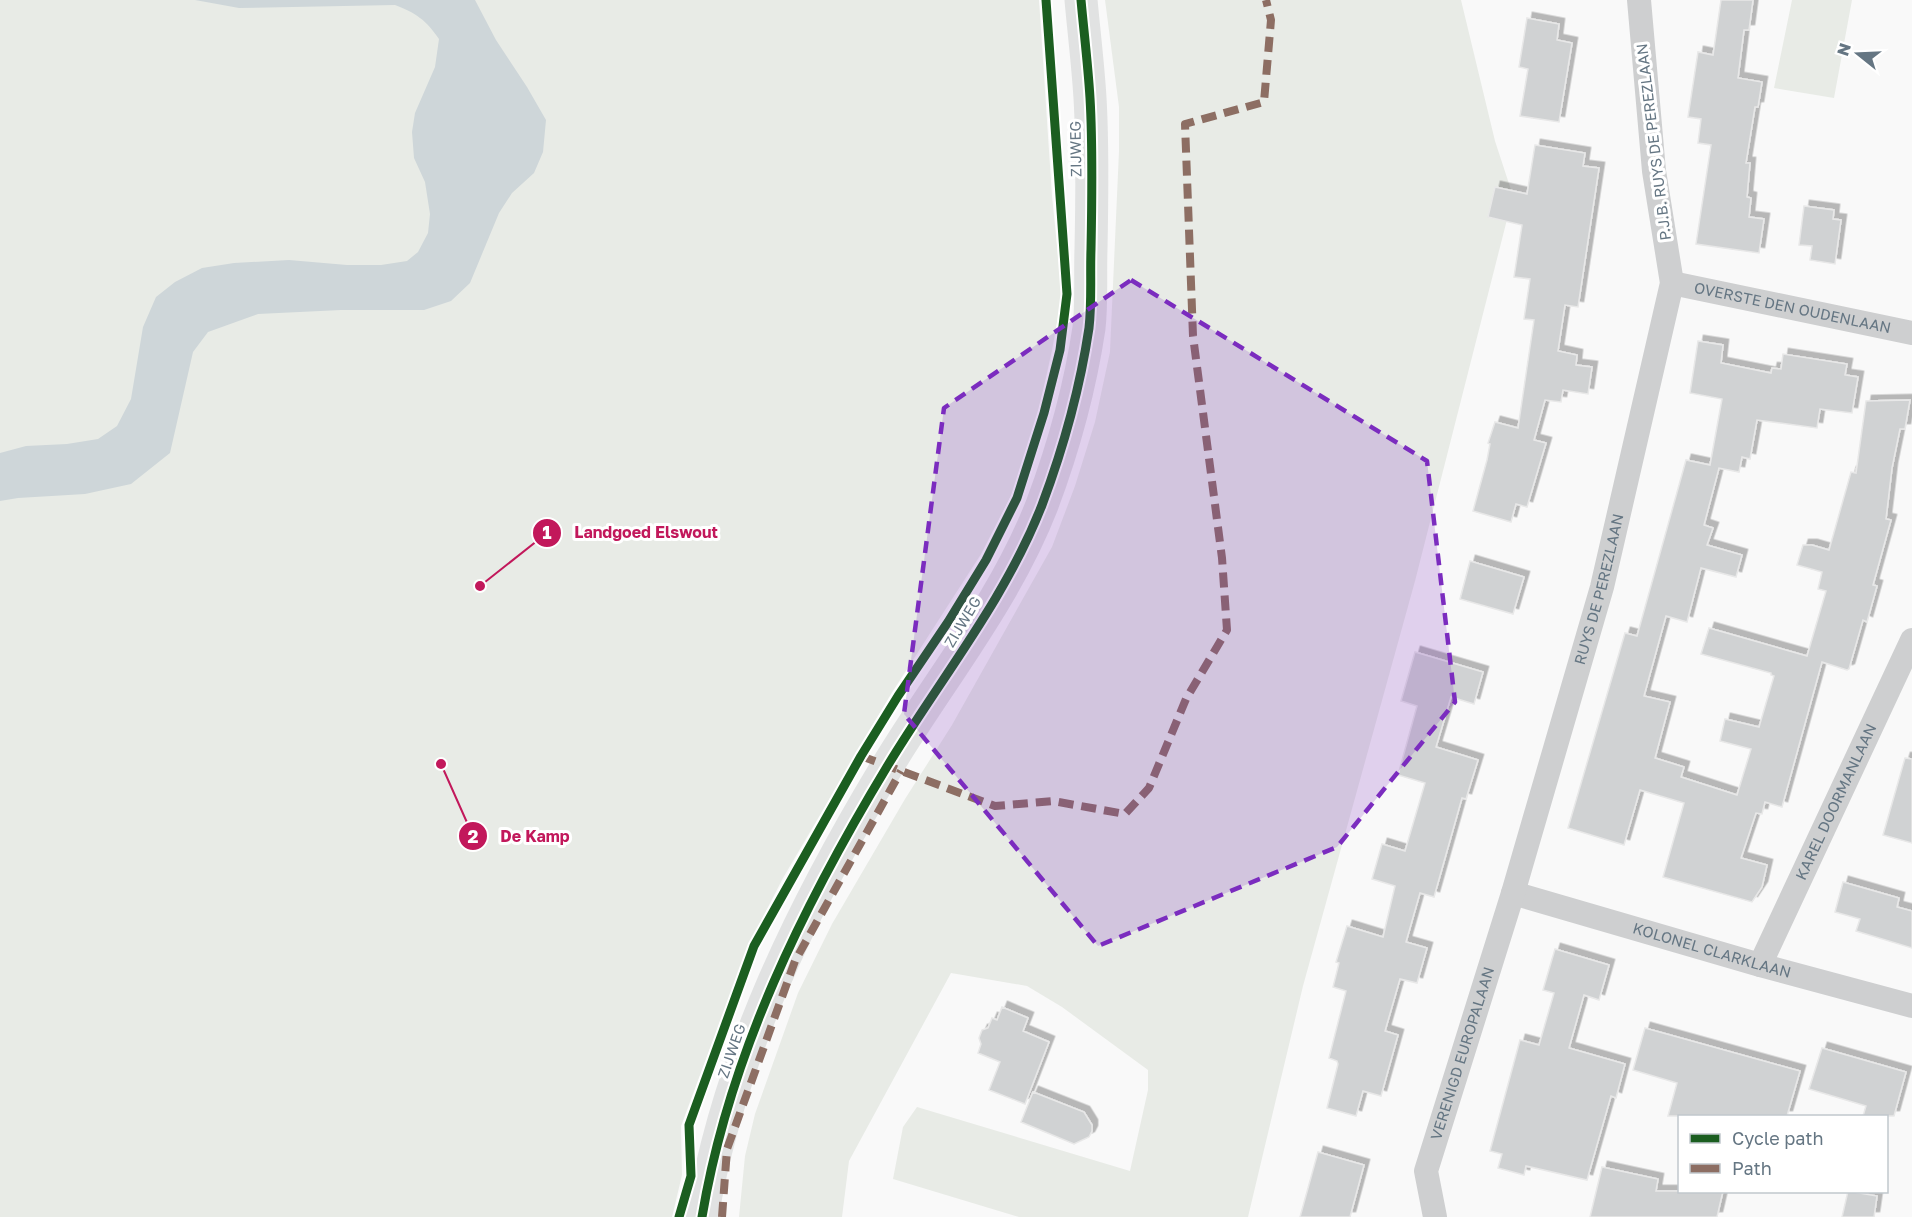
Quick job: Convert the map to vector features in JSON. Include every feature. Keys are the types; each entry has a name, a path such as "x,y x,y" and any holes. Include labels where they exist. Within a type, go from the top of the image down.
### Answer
{"street":[{"name":"ZIJWEG","path":"702,1217 721,1127 770,987 832,864 888,766 976,632 1018,556 1041,506 1070,421 1089,326 1092,210 1090,98 1081,0"},
{"name":"P.J.B. RUYS DE PEREZLAAN","path":"1639,0 1654,171 1672,283"},
{"name":"OVERSTE DEN OUDENLAAN","path":"1672,283 1912,333"},
{"name":"RUYS DE PEREZLAAN","path":"1513,893 1602,587 1672,283"},
{"name":"KAREL DOORMANLAAN","path":"1760,965 1912,640"},
{"name":"KOLONEL CLARKLAAN","path":"1513,893 1760,965 1912,1006"},
{"name":"VERENIGD EUROPALAAN","path":"1435,1217 1426,1171 1513,893"}],"highlighted area":[{"path":"1131,280 1427,461 1455,702 1337,847 1098,946 904,714 944,408"}],"shaded area":[{"path":"0,0 1039,0 1052,196 1062,295 1038,413 1012,494 981,554 891,694 783,878 749,944 681,1126 682,1175 672,1217 0,1217"},
{"path":"195,0 475,0 496,40 546,120 543,152 534,173 512,193 499,213 470,283 451,301 424,310 341,310 258,314 208,332 193,352 170,453 131,484 85,494 0,501 0,453 26,446 67,444 98,439 117,426 131,399 143,327 156,297 175,282 202,268 234,263 289,260 347,265 381,265 407,261 418,252 428,233 430,214 425,182 414,158 412,132 415,113 435,67 439,39 425,22 415,14 395,5 239,8"},
{"path":"1105,0 1461,0 1495,141 1513,196 1415,581 1303,986 1248,1217 1019,1217 893,1179 903,1127 917,1107 1130,1171 1148,1090 1148,1070 1062,1007 1027,986 951,973 849,1161 842,1217 739,1217 745,1156 755,1114 798,993 832,924 905,799 952,725 1052,547 1075,486 1095,422 1110,352 1119,151 1119,107"},
{"path":"1792,0 1852,0 1834,98 1774,88"}],"building":[{"path":"1721,0 1753,0 1749,30 1744,30 1738,78 1762,82 1758,107 1755,107 1746,163 1750,163 1747,197 1751,198 1749,217 1764,219 1759,253 1696,244 1711,145 1698,143 1701,119 1688,117 1698,52 1713,55"},
{"path":"1527,18 1559,24 1557,40 1572,43 1559,122 1520,116 1528,69 1519,67"},
{"path":"1535,145 1585,153 1583,166 1599,168 1578,307 1565,305 1558,351 1577,355 1576,365 1592,367 1588,394 1563,390 1561,402 1545,400 1534,440 1546,443 1527,507 1516,504 1511,522 1473,511 1495,422 1518,428 1534,320 1524,319 1530,279 1514,277 1522,225 1488,217 1495,187 1527,194"},
{"path":"1804,206 1834,210 1833,219 1841,220 1835,264 1810,260 1812,246 1799,245"},
{"path":"1698,341 1723,345 1721,363 1771,373 1772,368 1781,369 1783,354 1847,364 1845,375 1858,377 1852,413 1820,409 1817,428 1757,420 1750,459 1742,457 1739,472 1719,468 1704,525 1713,528 1707,545 1742,555 1736,577 1701,568 1687,622 1666,616 1644,696 1670,702 1655,758 1684,767 1681,777 1737,795 1751,749 1720,741 1725,719 1759,727 1774,676 1771,673 1701,654 1709,628 1807,656 1826,591 1818,589 1822,572 1797,565 1803,545 1829,550 1851,472 1856,473 1866,401 1910,400 1905,429 1900,429 1892,468 1886,519 1891,520 1873,585 1877,586 1867,622 1863,620 1849,669 1822,662 1782,807 1765,802 1762,814 1756,813 1741,858 1767,865 1762,887 1752,902 1663,877 1684,803 1640,790 1624,845 1568,828 1625,633 1637,636 1686,460 1710,465 1722,399 1690,393"},
{"path":"1470,561 1524,577 1513,614 1460,599"},
{"path":"1415,652 1483,672 1474,704 1451,697 1436,747 1478,760 1466,799 1462,798 1434,897 1420,893 1406,942 1427,948 1417,983 1400,979 1385,1031 1398,1035 1381,1096 1363,1091 1356,1116 1327,1108 1338,1064 1337,1061 1329,1058 1346,991 1333,987 1339,963 1336,962 1347,926 1383,937 1395,886 1372,879 1382,844 1405,851 1425,783 1398,775 1417,706 1401,701"},
{"path":"1905,758 1912,759 1912,843 1883,835"},
{"path":"1843,882 1899,898 1897,907 1912,911 1912,948 1856,931 1860,919 1835,912"},
{"path":"1555,949 1609,965 1599,1000 1584,995 1569,1048 1625,1064 1616,1098 1611,1096 1587,1180 1526,1166 1524,1175 1498,1168 1502,1154 1490,1151 1520,1040 1539,1045 1554,993 1543,990"},
{"path":"1002,1007 1028,1018 1023,1031 1049,1042 1025,1104 989,1090 1000,1062 978,1053 982,1030 988,1028 992,1018 997,1020"},
{"path":"1645,1028 1800,1071 1787,1115 1668,1116 1677,1083 1633,1070"},
{"path":"1822,1048 1906,1072 1894,1116 1863,1115 1866,1106 1809,1089"},
{"path":"1033,1092 1084,1112 1092,1125 1089,1137 1074,1144 1021,1122"},
{"path":"1318,1152 1364,1165 1350,1217 1300,1217"},
{"path":"1602,1167 1658,1179 1656,1191 1723,1193 1717,1217 1590,1217"},
{"path":"1848,1193 1877,1196 1874,1217 1842,1217"}],"marked path":[{"path":"861,756 995,806 1053,801 1125,814 1149,788 1186,699 1227,630 1222,558 1193,336 1185,124 1264,102 1271,20 1266,0"},
{"path":"722,1217 727,1149 795,961 901,771"}],"cycle path":[{"path":"679,1217 691,1176 689,1125 754,946 861,756 986,560 1017,498 1044,413 1060,350 1067,294 1046,0"},
{"path":"702,1217 714,1157 731,1098 751,1039 799,926 827,871 888,765 1010,574 1042,505 1057,462 1081,373 1089,328 1092,136 1081,0"}],"place":[{"name":"Landgoed Elswout","path":"480,586"},
{"name":"De Kamp","path":"441,764"}]}
